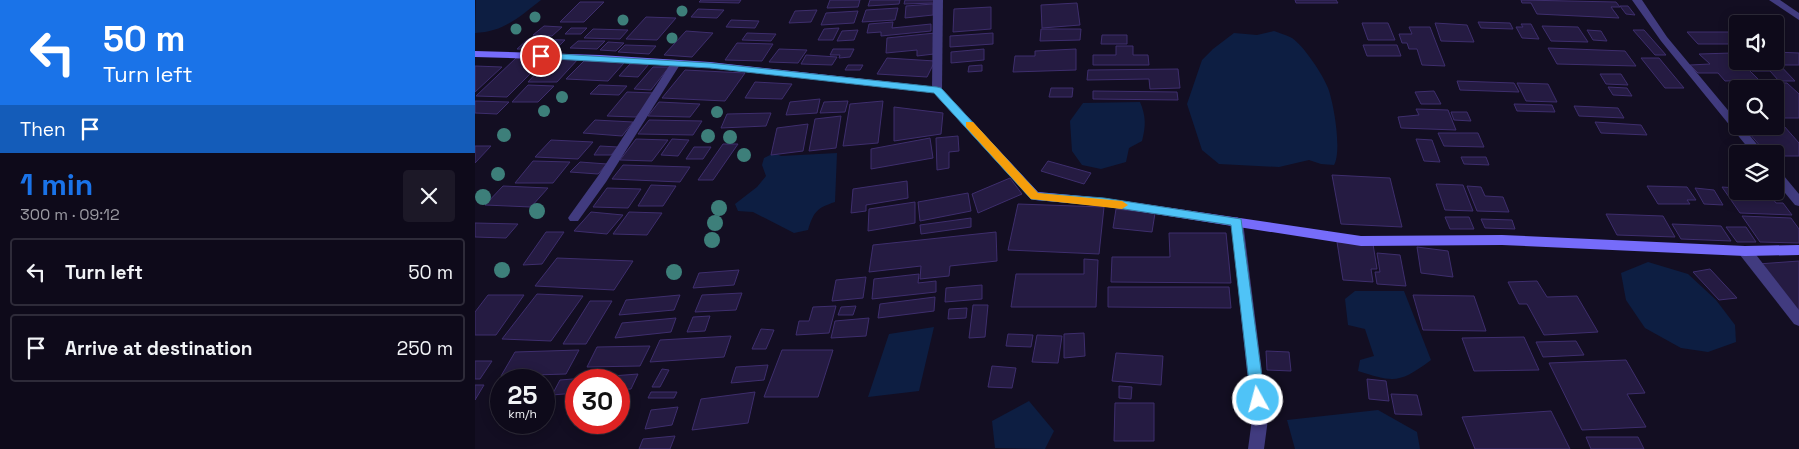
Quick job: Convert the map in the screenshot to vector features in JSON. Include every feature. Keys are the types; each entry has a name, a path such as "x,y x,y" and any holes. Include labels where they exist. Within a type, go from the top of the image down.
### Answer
{"street":[{"path":"937,90 938,0"},
{"path":"1637,0 1664,39 1752,145"},
{"path":"1774,0 1799,17"},
{"path":"475,54 600,58 676,63 772,71 937,90 1035,196 1104,202 1361,241 1502,240 1745,251 1799,250"},
{"path":"574,218 602,179 676,63"},
{"path":"1784,184 1799,202"},
{"path":"1237,222 1260,419 1256,449"},
{"path":"1745,251 1799,320"}],"water":[{"path":"476,0 541,0 503,27 475,33"},
{"path":"1274,31 1297,42 1326,82 1335,116 1337,149 1334,165 1321,164 1309,160 1279,167 1219,164 1202,150 1187,104 1202,60 1234,33 1257,35"},
{"path":"1140,102 1145,126 1142,141 1129,148 1126,162 1101,169 1082,165 1072,151 1070,121 1083,103"},
{"path":"774,153 781,156 837,153 835,202 817,211 812,218 808,230 794,233 753,212 738,211 735,204 757,187 766,176 762,165 764,158"},
{"path":"1648,262 1688,274 1716,300 1735,325 1736,342 1708,352 1681,348 1645,328 1626,300 1621,273"},
{"path":"1355,291 1404,291 1431,360 1412,373 1397,379 1381,378 1358,371 1360,360 1374,356 1365,329 1348,325 1345,299"},
{"path":"934,327 919,391 868,397 889,334"},
{"path":"1029,401 1054,431 1045,449 995,448 992,421"},
{"path":"1378,410 1417,432 1420,449 1295,449 1287,420"}],"building":[{"path":"701,0 741,0 739,3 699,2"},
{"path":"830,0 860,0 858,7 827,8"},
{"path":"870,0 900,0 899,4 868,6"},
{"path":"905,0 936,0 935,3 904,4"},
{"path":"1295,0 1336,0 1338,3 1296,3"},
{"path":"1521,0 1616,2 1620,7 1611,7 1619,18 1537,14 1531,3 1522,3"},
{"path":"580,2 604,2 584,22 560,22"},
{"path":"1077,3 1080,25 1042,28 1041,5"},
{"path":"933,4 933,15 905,18 906,6"},
{"path":"1620,6 1628,6 1635,15 1626,14"},
{"path":"991,7 991,29 953,32 954,9"},
{"path":"898,8 895,20 862,22 866,10"},
{"path":"698,9 724,10 717,18 691,17"},
{"path":"817,10 811,22 789,23 795,11"},
{"path":"858,11 854,23 821,25 826,13"},
{"path":"646,17 676,18 657,40 626,39"},
{"path":"731,20 759,21 755,28 726,27"},
{"path":"893,22 892,28 931,24 931,31 881,36 881,32 867,33 869,24"},
{"path":"1478,22 1510,23 1513,29 1481,28"},
{"path":"1362,23 1388,23 1395,40 1368,40"},
{"path":"1435,23 1467,25 1474,42 1441,41"},
{"path":"1521,24 1531,24 1539,39 1522,38 1516,27 1523,27"},
{"path":"544,26 562,27 552,36 533,35"},
{"path":"1542,26 1578,27 1588,42 1551,41"},
{"path":"1409,27 1430,27 1445,66 1422,65 1417,49 1409,49 1407,43 1402,43 1399,34 1412,34"},
{"path":"571,28 587,28 581,34 565,34"},
{"path":"839,28 833,40 818,40 824,29"},
{"path":"593,29 628,30 620,39 584,38"},
{"path":"1041,29 1081,29 1080,40 1040,41"},
{"path":"858,30 854,40 837,41 842,31"},
{"path":"1587,30 1601,31 1607,41 1593,40"},
{"path":"1633,30 1644,30 1666,55 1655,55"},
{"path":"686,31 713,33 692,57 664,55"},
{"path":"1687,32 1729,32 1729,44 1698,44"},
{"path":"747,33 776,34 771,41 742,40"},
{"path":"935,33 934,54 917,56 917,50 886,53 887,38"},
{"path":"993,33 993,44 950,47 950,36"},
{"path":"1102,35 1127,35 1127,44 1101,44"},
{"path":"528,39 565,40 555,50 517,49"},
{"path":"578,41 605,41 597,49 570,48"},
{"path":"608,42 624,43 616,51 600,50"},
{"path":"737,43 773,44 762,61 725,60"},
{"path":"625,45 656,46 649,54 618,52"},
{"path":"1363,45 1397,45 1401,56 1367,56"},
{"path":"1116,46 1133,46 1133,55 1148,55 1149,65 1093,65 1093,55 1116,55"},
{"path":"1548,48 1625,51 1636,66 1557,64"},
{"path":"779,49 807,50 798,63 769,62"},
{"path":"833,49 854,49 850,57 839,58 840,55 830,55"},
{"path":"984,49 984,60 951,63 951,52"},
{"path":"1076,49 1076,70 1013,72 1015,56 1035,56 1035,51"},
{"path":"1784,52 1799,53 1799,65 1784,65"},
{"path":"1729,53 1729,70 1749,70 1759,80 1725,81 1718,73 1698,73 1690,65 1710,64 1699,54"},
{"path":"806,55 837,57 832,65 801,64"},
{"path":"516,58 545,59 507,97 476,96"},
{"path":"550,58 579,58 557,82 528,82"},
{"path":"887,58 935,61 927,77 877,74"},
{"path":"1641,58 1659,58 1684,88 1665,88"},
{"path":"584,61 624,63 608,81 566,79"},
{"path":"630,64 649,64 638,77 619,76"},
{"path":"848,65 863,65 860,70 845,70"},
{"path":"982,65 982,71 968,72 969,66"},
{"path":"475,66 502,67 475,92"},
{"path":"653,67 669,67 651,90 634,89"},
{"path":"1178,69 1180,88 1150,89 1149,79 1087,80 1088,70"},
{"path":"1784,69 1795,81 1778,80 1770,71 1752,71"},
{"path":"685,70 745,73 725,101 662,98"},
{"path":"1600,74 1621,74 1628,85 1606,84"},
{"path":"1457,81 1514,83 1519,92 1460,90"},
{"path":"755,82 792,84 782,99 745,98"},
{"path":"1517,83 1548,84 1557,102 1526,101"},
{"path":"1784,83 1787,83 1799,94 1799,118 1784,118"},
{"path":"528,85 554,86 538,102 512,102"},
{"path":"599,85 627,86 619,95 590,94"},
{"path":"1608,87 1627,88 1632,96 1613,95"},
{"path":"1051,88 1073,88 1072,97 1049,97"},
{"path":"1093,91 1177,92 1178,100 1093,99"},
{"path":"1434,91 1441,104 1421,104 1415,92"},
{"path":"627,92 655,93 636,117 607,116"},
{"path":"820,99 817,113 786,115 790,102"},
{"path":"475,101 509,102 497,114 475,113"},
{"path":"848,101 845,112 820,113 824,102"},
{"path":"883,101 878,143 843,146 850,104"},
{"path":"659,102 700,104 690,117 648,116"},
{"path":"1514,104 1552,105 1555,112 1517,111"},
{"path":"1574,106 1618,108 1624,118 1579,116"},
{"path":"894,107 943,113 941,134 894,141"},
{"path":"1416,109 1448,110 1456,130 1401,128 1398,117 1419,115"},
{"path":"1451,112 1467,112 1471,121 1454,120"},
{"path":"771,113 766,126 721,128 727,114"},
{"path":"841,116 836,148 809,151 815,119"},
{"path":"595,120 633,122 622,136 583,133"},
{"path":"649,120 702,121 693,135 638,134"},
{"path":"1595,122 1641,125 1647,135 1601,133"},
{"path":"808,124 803,151 771,155 777,128"},
{"path":"1784,126 1799,143 1799,156 1784,156 1784,145 1759,145 1751,135 1784,135"},
{"path":"1438,133 1478,133 1484,147 1444,146"},
{"path":"958,136 959,151 949,152 949,168 937,170 936,138"},
{"path":"930,138 933,158 871,169 871,149"},
{"path":"636,139 668,140 652,161 620,160"},
{"path":"672,139 689,140 678,156 661,155"},
{"path":"1416,139 1432,140 1440,162 1424,161"},
{"path":"551,140 593,142 578,159 535,157"},
{"path":"723,144 738,144 713,180 698,180"},
{"path":"475,146 491,146 475,163"},
{"path":"600,146 618,147 611,155 594,155"},
{"path":"694,147 711,147 703,159 686,159"},
{"path":"1461,157 1486,157 1489,165 1464,164"},
{"path":"533,161 570,162 553,183 515,183"},
{"path":"1048,161 1091,173 1084,184 1041,171"},
{"path":"580,162 607,164 598,174 570,172"},
{"path":"623,165 690,167 680,182 612,179"},
{"path":"1332,175 1390,178 1402,227 1341,224"},
{"path":"1010,178 1022,194 978,213 972,194"},
{"path":"907,181 908,198 866,205 866,211 851,213 853,189"},
{"path":"1436,184 1463,185 1473,211 1445,210"},
{"path":"651,185 676,186 663,206 638,206"},
{"path":"503,186 548,188 531,207 485,205"},
{"path":"1467,186 1481,187 1485,196 1503,197 1509,212 1477,211"},
{"path":"1647,186 1687,187 1696,200 1687,200 1690,204 1658,204"},
{"path":"1722,187 1729,187 1729,197"},
{"path":"607,188 641,189 628,208 593,207"},
{"path":"1695,188 1714,190 1723,205 1704,204"},
{"path":"968,193 971,211 920,221 918,202"},
{"path":"1731,200 1774,200 1776,203 1783,203 1792,215 1740,213"},
{"path":"915,202 915,223 868,231 869,209"},
{"path":"1018,204 1104,207 1099,254 1008,250"},
{"path":"1116,209 1155,213 1152,232 1113,228"},
{"path":"591,212 623,215 607,234 574,231"},
{"path":"629,212 662,213 647,235 613,234"},
{"path":"1606,214 1663,216 1675,237 1617,235"},
{"path":"1742,216 1791,218 1799,229 1799,243 1760,242"},
{"path":"1445,217 1469,217 1474,229 1450,229"},
{"path":"971,218 971,227 921,234 920,225"},
{"path":"1481,219 1512,220 1515,229 1485,228"},
{"path":"475,223 518,224 506,238 475,237"},
{"path":"1672,224 1721,226 1731,241 1681,239"},
{"path":"1726,227 1746,227 1756,242 1737,242"},
{"path":"546,232 564,232 542,264 523,265"},
{"path":"996,232 997,261 950,266 949,276 920,279 921,266 869,272 873,245"},
{"path":"1169,233 1226,233 1231,283 1111,282 1112,257 1170,257"},
{"path":"1337,242 1373,244 1377,269 1371,269 1373,282 1343,280"},
{"path":"1417,247 1448,251 1453,277 1421,273"},
{"path":"1377,253 1400,255 1406,286 1377,284 1375,272 1380,272"},
{"path":"557,258 633,261 614,290 535,286"},
{"path":"1084,259 1098,260 1096,307 1011,307 1016,274 1084,274"},
{"path":"1799,261 1799,313 1758,264"},
{"path":"1710,269 1737,298 1719,300 1693,272"},
{"path":"739,270 734,285 693,288 699,273"},
{"path":"919,274 918,283 936,281 936,292 872,299 874,279"},
{"path":"866,277 863,298 832,301 836,280"},
{"path":"1537,281 1547,297 1577,296 1598,332 1544,335 1527,304 1519,304 1508,282"},
{"path":"982,285 982,299 945,302 946,288"},
{"path":"1108,287 1229,287 1231,308 1108,307"},
{"path":"742,293 736,310 695,312 702,295"},
{"path":"537,294 583,296 551,341 502,339"},
{"path":"488,295 524,295 496,335 475,335 475,312"},
{"path":"680,295 674,310 619,315 626,300"},
{"path":"1413,295 1474,296 1486,331 1423,330"},
{"path":"935,297 934,311 878,318 880,304"},
{"path":"590,301 612,301 586,344 563,344"},
{"path":"973,305 988,305 985,337 969,338"},
{"path":"836,306 829,333 796,335 799,321 809,321 813,307"},
{"path":"856,306 853,315 838,315 841,307"},
{"path":"967,308 966,318 948,319 949,309"},
{"path":"710,316 705,331 687,332 693,317"},
{"path":"676,318 671,332 615,338 622,323"},
{"path":"869,318 866,336 831,338 835,321"},
{"path":"761,329 774,330 766,349 752,349"},
{"path":"1084,333 1085,356 1064,358 1064,334"},
{"path":"1008,334 1033,335 1031,347 1006,346"},
{"path":"1037,335 1062,336 1058,363 1032,362"},
{"path":"731,336 724,357 650,362 660,340"},
{"path":"1524,337 1539,370 1474,371 1462,338"},
{"path":"1576,341 1584,355 1543,357 1536,342"},
{"path":"650,346 640,366 587,367 597,347"},
{"path":"579,350 569,369 565,369 565,374 555,374 555,369 505,369 515,352"},
{"path":"782,350 833,350 818,397 764,397"},
{"path":"1266,351 1289,352 1291,371 1267,370"},
{"path":"1116,353 1163,356 1161,385 1112,381"},
{"path":"1626,360 1645,393 1627,394 1646,427 1582,430 1549,363"},
{"path":"475,361 492,361 480,379 475,379"},
{"path":"768,365 764,380 731,383 736,367"},
{"path":"992,366 1016,368 1012,388 988,387"},
{"path":"662,369 669,370 660,387 652,387"},
{"path":"638,374 630,389 630,375"},
{"path":"1367,379 1386,381 1389,401 1369,399"},
{"path":"560,380 565,380 565,394 555,395 555,389"},
{"path":"475,385 484,385 475,400"},
{"path":"1119,386 1132,387 1131,399 1119,398"},
{"path":"651,392 677,392 674,398 648,398"},
{"path":"755,392 748,423 692,430 701,399"},
{"path":"1391,394 1417,395 1422,415 1395,414"},
{"path":"1115,403 1154,403 1154,441 1114,441"},
{"path":"678,407 672,425 645,429 651,410"},
{"path":"1551,411 1570,449 1475,449 1462,417"},
{"path":"675,436 670,449 639,449 643,439"},
{"path":"1586,437 1638,437 1644,449 1591,449"}],"slow traffic":[{"path":"969,125 1035,196 1122,205"}],"route":[{"path":"541,56 600,58 772,71 937,90 1035,196 1104,202 1237,222 1258,400"}]}
